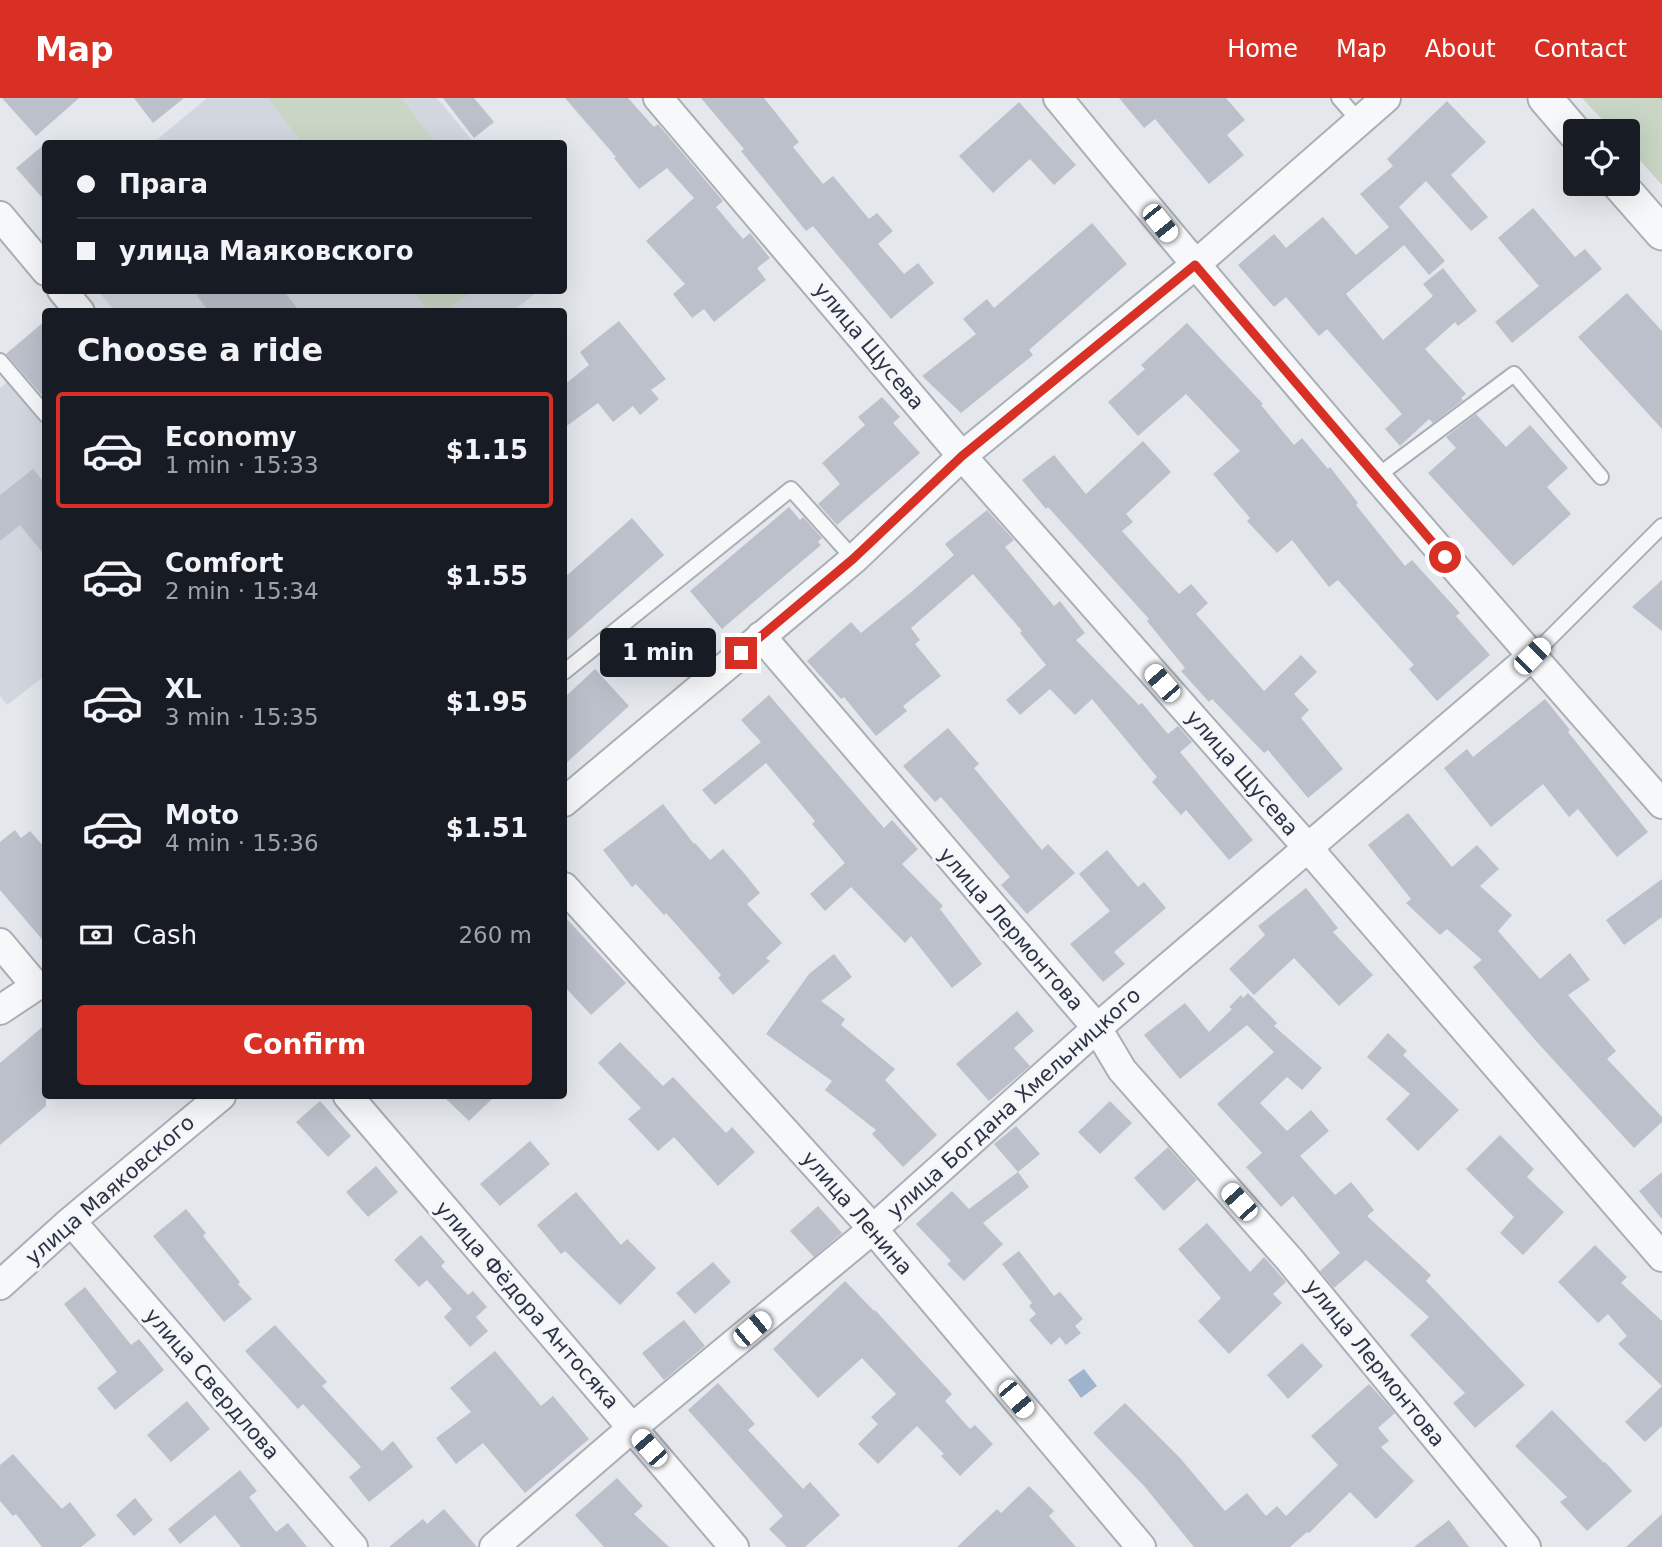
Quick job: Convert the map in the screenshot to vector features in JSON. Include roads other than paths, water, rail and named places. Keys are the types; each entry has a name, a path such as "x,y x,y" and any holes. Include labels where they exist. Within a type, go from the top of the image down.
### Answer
{"street":[{"name":"улица Щусева","path":"658,98 962,456 1308,848 1662,1257"},
{"path":"1058,98 1195,265 1376,477 1662,804"},
{"path":"567,800 853,559 962,456 1195,265 1386,98"},
{"path":"1545,98 1563,119"},
{"path":"1630,196 1662,233"},
{"path":"0,216 42,266"},
{"path":"65,294 77,308"},
{"name":"улица Лермонтова","path":"761,636 1097,1028 1122,1070 1289,1259 1526,1547"},
{"name":"улица Богдана Хмельницкого","path":"494,1547 632,1428 873,1229 1097,1028 1532,656"},
{"name":"улица Ленина","path":"567,890 873,1229 1141,1547"},
{"path":"0,943 36,986 0,1010"},
{"name":"улица Маяковского","path":"0,1285 210,1099"},
{"name":"улица Фёдора Антосяка","path":"351,1099 734,1547"},
{"name":"улица Свердлова","path":"72,1221 353,1547"}],"lane":[{"path":"1339,98 1360,122"},
{"path":"0,361 42,410"},
{"path":"1376,477 1514,374 1601,477"},
{"path":"567,670 791,489 853,559"},
{"path":"1532,656 1662,526"}],"water":[{"path":"1084,1369 1097,1386 1081,1398 1068,1380"}]}
